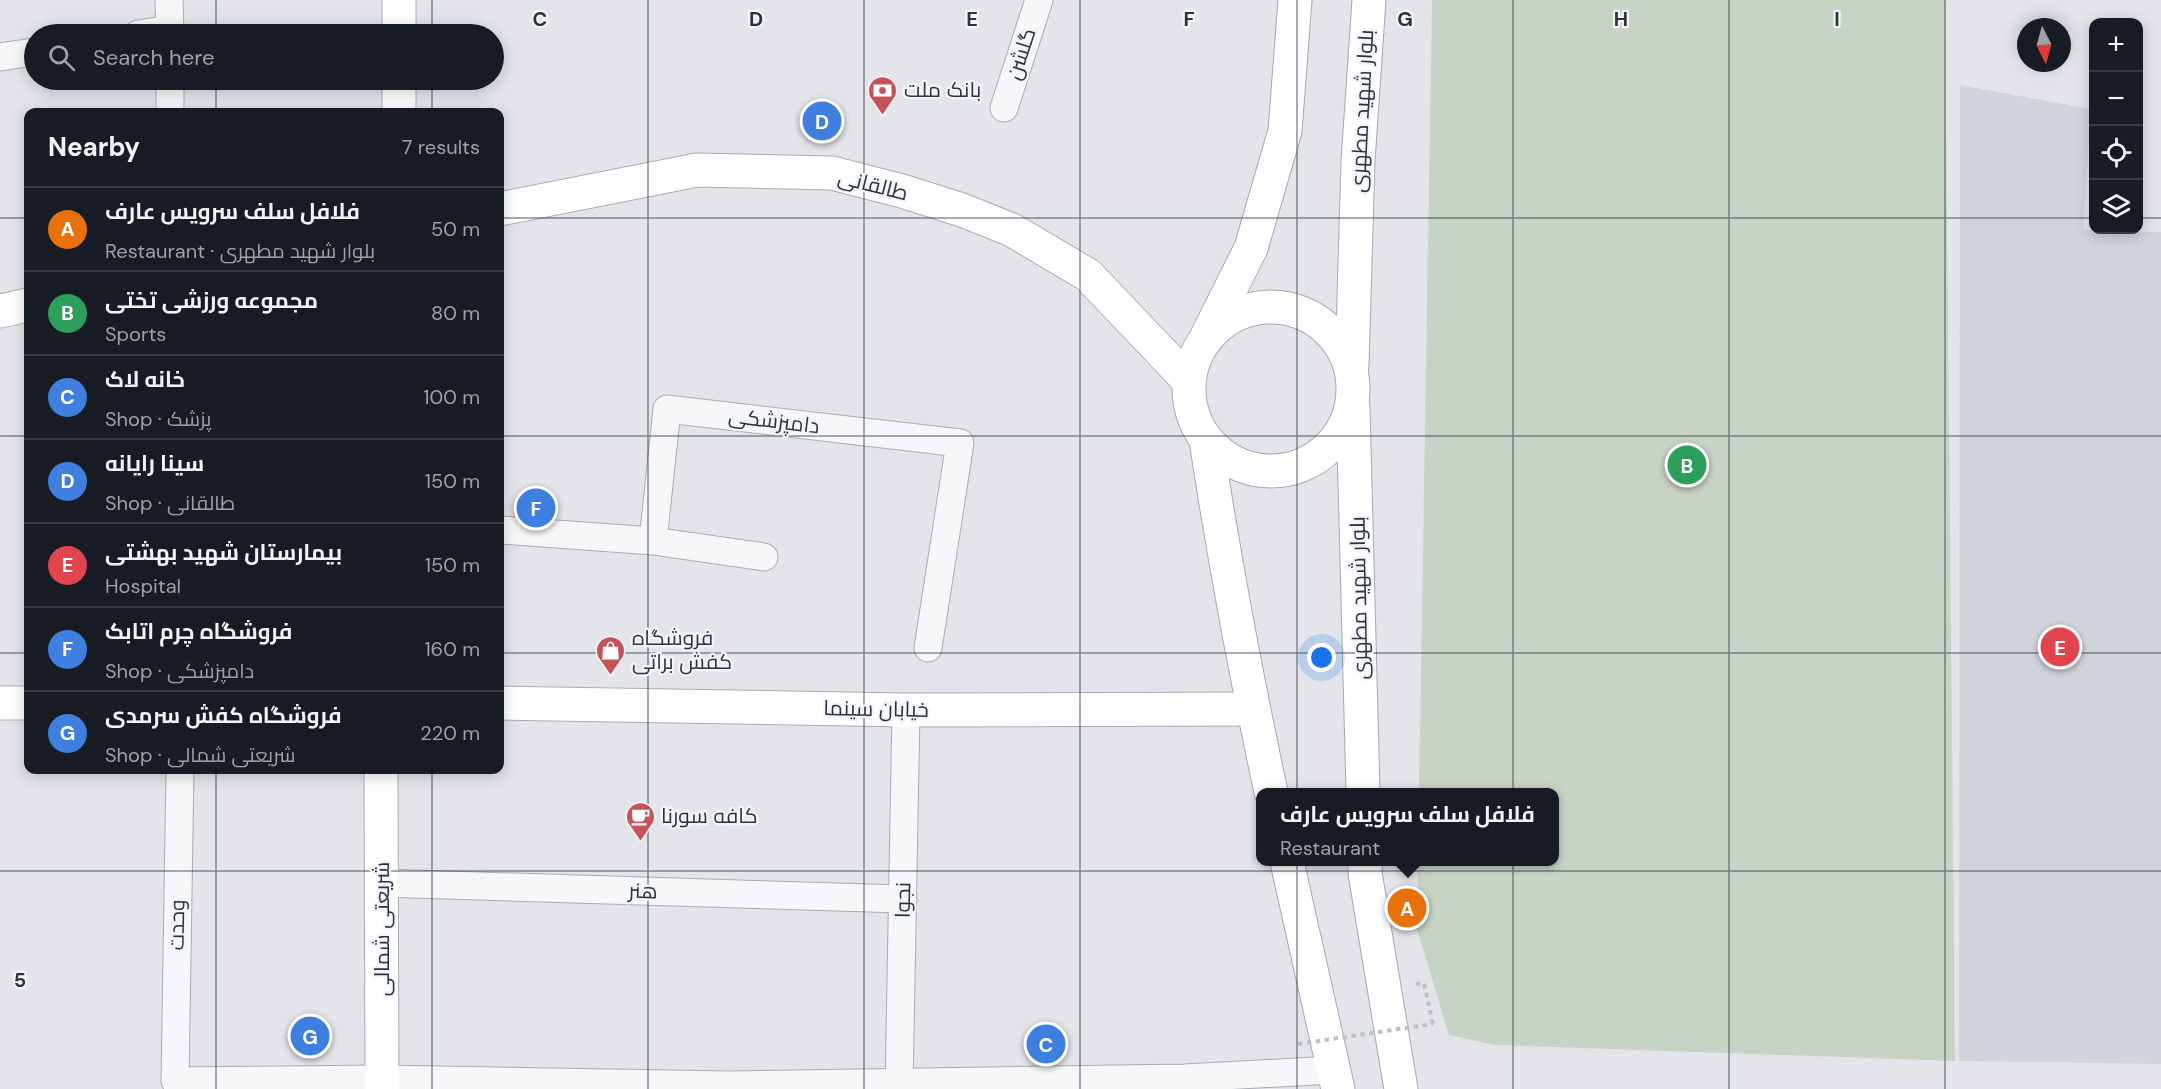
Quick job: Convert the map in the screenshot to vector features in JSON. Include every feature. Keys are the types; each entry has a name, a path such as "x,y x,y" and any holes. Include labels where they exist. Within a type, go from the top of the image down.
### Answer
{"main road":[{"path":"399,0 399,24"},
{"path":"1270,788 1220,530 1206,440 1191,412 1188,380 1207,336 1251,248 1285,131 1294,0"},
{"name":"بلوار شهید مطهری","path":"1352,366 1358,161 1368,0"},
{"path":"399,90 399,108"},
{"name":"طالقانی","path":"504,208 697,170 832,173 962,210 1012,230 1088,275 1188,380"},
{"path":"0,311 24,306"},
{"path":"1206,440 1230,461 1260,471 1292,469 1321,456 1342,432 1353,403 1352,366 1337,337 1312,317 1281,306 1249,309 1207,336"},
{"name":"بلوار شهید مطهری","path":"1353,403 1363,788"},
{"path":"0,703 24,703"},
{"name":"خیابان سینما","path":"504,703 906,710 1253,709"},
{"name":"شریعتی شمالی","path":"381,774 382,1084"},
{"path":"1288,866 1336,1080"},
{"path":"1365,866 1401,1089"}],"street":[{"path":"169,0 170,24"},
{"name":"گلشن","path":"1004,108 1039,0"},
{"path":"0,57 24,53"},
{"path":"170,90 170,108"},
{"name":"دامپزشکی","path":"653,541 668,409 960,443 928,648"},
{"path":"504,530 653,541 764,557"},
{"name":"نجوا","path":"899,1086 906,710"},
{"name":"وحدت","path":"180,774 175,1081 382,1084"},
{"name":"هنر","path":"382,883 903,899"},
{"path":"382,1084 728,1087 1185,1084 1336,1080"}],"path":[{"path":"1298,1044 1433,1024 1424,982"}],"shaded area":[{"path":"1960,85 2089,109 2083,230 2089,230 2089,234 2161,232 2161,1064 1959,1061"}],"green space":[{"path":"1432,0 1945,0 1955,1061 1495,1045 1449,1035 1417,929 1418,866 1559,866 1559,788 1419,788"}],"place":[{"name":"بانک ملت","path":"883,116"},
{"name":"سینا رایانه","path":"822,121"},
{"name":"مجموعه ورزشی تختی","path":"1687,465"},
{"name":"فروشگاه چرم اتابک","path":"536,508"},
{"name":"بیمارستان شهید بهشتی","path":"2060,647"},
{"name":"فروشگاه کفش براتی","path":"611,676"},
{"name":"کافه سورنا","path":"640,842"},
{"name":"فلافل سلف سرویس عارف","path":"1407,908"},
{"name":"فروشگاه کفش سرمدی","path":"310,1036"},
{"name":"خانه لاک","path":"1046,1044"}]}
